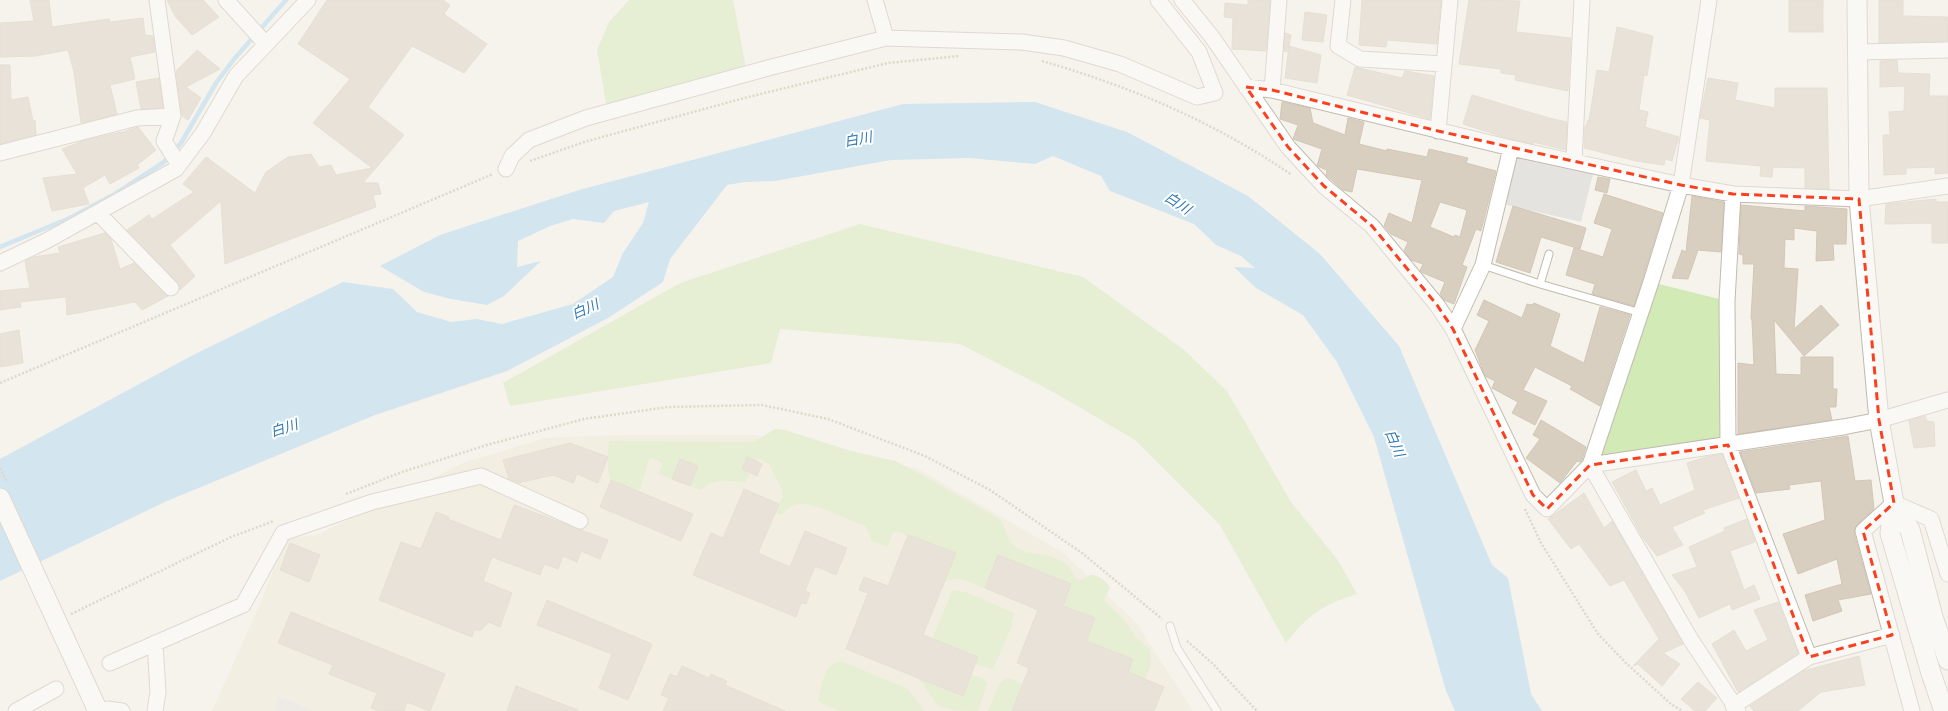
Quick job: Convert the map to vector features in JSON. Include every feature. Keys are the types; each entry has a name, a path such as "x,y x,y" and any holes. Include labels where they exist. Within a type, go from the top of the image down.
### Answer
{"street":[{"path":"157,0 173,116 164,141 179,165"},
{"path":"226,0 266,44"},
{"path":"0,263 98,213 176,169 203,133 236,76 308,0"},
{"path":"876,0 886,38"},
{"path":"506,169 512,156 529,140 586,118 768,68 886,38 1022,42 1064,48 1120,64 1197,96 1215,93 1199,52 1158,0"},
{"path":"1182,0 1212,37 1288,147 1324,186 1372,226 1437,305 1453,329 1533,495 1547,509 1590,465 1641,313 1681,185 1709,0"},
{"path":"1272,90 1279,0"},
{"path":"1343,0 1338,46 1360,59 1444,64"},
{"path":"1438,131 1450,0"},
{"path":"1574,161 1582,0"},
{"path":"1857,0 1859,199 1879,420 1894,503 1890,533 1931,673 1944,711"},
{"path":"1857,52 1948,50"},
{"path":"1246,87 1272,90 1511,148 1681,185 1733,194 1859,199 1948,186"},
{"path":"0,153 137,118 173,116"},
{"path":"1453,329 1483,265 1511,148"},
{"path":"1733,194 1727,301 1728,445 1809,657"},
{"path":"98,213 171,288"},
{"path":"1590,465 1728,445 1879,420 1948,400"},
{"path":"1590,465 1691,640 1735,708 1809,657 1892,635"},
{"path":"110,663 243,605 283,533 372,502 481,476 580,521"},
{"path":"0,498 98,711 108,709 122,711"},
{"path":"1894,503 1931,519 1948,574"},
{"path":"1894,503 1863,530 1912,711"},
{"path":"1894,503 1910,530 1933,617 1948,660"},
{"path":"155,643 158,692 156,711"},
{"path":"16,711 56,690"}],"lane":[{"path":"1540,284 1549,254"},
{"path":"1483,265 1540,284 1641,313"},
{"path":"1170,626 1178,648 1217,711"}],"path":[{"path":"0,383 471,182 584,142 748,97 888,63 961,56"},
{"path":"1041,61 1094,76 1186,113 1263,155 1298,179"},
{"path":"343,495 402,472 487,445 584,419 668,407 762,405 828,419 925,456 990,490 1082,553 1212,663 1257,711"},
{"path":"67,616 231,537 276,520"}],"highlighted area":[{"path":"1246,87 1272,90 1438,131 1681,185 1733,194 1859,199 1879,420 1894,503 1863,531 1892,635 1809,657 1728,445 1590,465 1547,509 1533,495 1453,329 1437,305 1372,226 1324,186 1288,147"}],"shaded area":[{"path":"1514,156 1593,174 1581,222 1503,204"},
{"path":"620,435 754,435 918,469 1064,553 1137,624 1193,711 212,711 260,604 285,539 319,534 465,462 546,438"},
{"path":"279,696 314,711 278,711 274,709"}],"green space":[{"path":"629,0 733,0 747,73 607,109 597,50 609,22"},
{"path":"860,224 1083,277 1183,349 1227,391 1291,502 1337,559 1357,594 1334,602 1317,612 1301,625 1286,643 1220,525 1135,440 1057,394 960,344 780,329 771,363 510,406 503,383 680,283"},
{"path":"1651,282 1727,301 1728,445 1590,465"},
{"path":"775,429 785,430 851,451 895,461 1001,520 1010,542 1017,548 1025,552 1051,556 1063,562 1070,568 1075,578 1082,580 1090,575 1102,578 1110,588 1104,599 1106,603 1121,616 1136,637 1150,650 1151,664 1145,679 1128,672 1133,659 1087,641 1089,632 1058,618 1071,584 998,555 985,588 960,579 944,582 955,553 896,531 893,532 888,547 870,540 871,536 865,526 820,507 801,504 794,505 781,515 775,513 782,498 782,490 769,464 758,458 757,462 747,458 742,469 750,473 745,482 716,481 706,486 702,490 690,486 697,466 680,459 672,479 659,474 663,463 650,457 639,491 611,480 608,466 610,441 754,442"},
{"path":"953,590 965,592 1014,613 1011,628 993,669 975,664 978,656 932,639"},
{"path":"841,661 908,689 924,711 841,711 818,702 822,683 827,671 835,663"},
{"path":"970,675 983,678 987,684 978,711 956,710 939,706 917,678 962,696"},
{"path":"1007,677 1023,684 1012,711 988,711 1000,683"}],"water":[{"name":"白川","path":"1035,102 1127,132 1248,196 1320,254 1399,346 1492,565 1508,578 1531,694 1542,711 1455,711 1446,691 1374,437 1337,362 1303,315 1256,288 1234,267 1255,268 1241,256 1216,245 1194,224 1110,191 1101,176 1053,156 1035,164 970,158 891,160 775,181 745,182 727,185 670,259 663,282 608,318 507,371 375,415 167,501 0,581 0,459 195,354 343,282 393,289 417,312 451,322 477,319 502,324 573,304 613,277 623,253 643,223 649,202 614,211 604,223 573,219 550,226 518,241 517,267 541,261 504,296 487,305 451,299 424,292 380,266 440,235 579,190 903,104"}],"building":[{"path":"30,0 49,0 52,27 109,19 110,22 143,18 145,35 153,36 155,52 130,57 135,79 110,85 117,114 81,123 74,72 68,50 35,56 0,57 0,23 34,21"},
{"path":"167,0 203,0 219,17 192,35 175,16"},
{"path":"327,0 443,0 450,5 444,14 487,44 464,73 412,46 368,107 404,135 363,183 378,183 381,194 373,195 376,207 225,264 221,201 170,245 195,276 180,290 177,282 127,230 149,215 152,219 194,192 183,184 206,157 255,193 266,172 288,157 311,154 319,167 331,165 336,175 372,168 313,123 350,79 298,44"},
{"path":"1248,0 1270,0 1266,51 1232,49 1233,18 1224,17 1225,3 1248,5"},
{"path":"1362,0 1441,0 1437,44 1387,40 1386,47 1359,45"},
{"path":"1469,0 1520,1 1516,32 1571,38 1568,91 1515,80 1516,75 1501,73 1501,69 1459,64"},
{"path":"1789,0 1823,0 1823,32 1789,32"},
{"path":"1879,0 1903,0 1903,16 1948,17 1948,41 1879,43"},
{"path":"1305,12 1327,15 1323,42 1302,40"},
{"path":"1617,27 1653,36 1647,76 1644,75 1639,110 1648,112 1645,127 1679,137 1672,161 1665,159 1664,165 1636,161 1584,148 1585,126 1586,127 1588,120 1589,121 1597,70 1609,72"},
{"path":"1285,33 1291,35 1289,46 1321,55 1317,83 1285,78 1289,47 1288,52 1284,51"},
{"path":"197,50 220,69 186,87 201,98 188,120 182,116 176,71"},
{"path":"1897,60 1898,73 1930,74 1929,96 1948,96 1948,173 1935,174 1935,167 1906,168 1906,174 1884,175 1883,135 1890,135 1889,112 1904,111 1905,86 1880,87 1880,61"},
{"path":"0,65 10,65 11,100 28,97 33,121 35,120 36,135 0,144"},
{"path":"1355,67 1402,78 1405,71 1434,76 1430,119 1347,95"},
{"path":"159,78 163,108 141,109 136,82"},
{"path":"1708,78 1738,83 1735,100 1775,108 1775,88 1827,88 1829,189 1805,188 1805,168 1773,167 1772,177 1760,176 1761,166 1706,161 1710,120 1700,118"},
{"path":"1472,95 1567,122 1566,150 1533,142 1533,144 1510,139 1463,124"},
{"path":"1282,102 1310,108 1313,123 1345,135 1348,118 1364,122 1359,144 1387,151 1387,149 1427,157 1429,149 1468,158 1466,163 1496,171 1481,231 1476,229 1462,265 1467,267 1454,304 1444,300 1440,294 1445,282 1420,271 1423,264 1411,260 1404,251 1408,242 1391,234 1384,226 1389,213 1412,223 1422,180 1357,169 1352,192 1343,190 1326,175 1327,170 1317,166 1322,149 1293,139 1298,125 1280,119","holes":["1440,202 1467,210 1460,237 1455,235 1454,237 1430,227"]},
{"path":"138,127 156,150 137,165 139,168 110,184 105,175 83,188 89,204 52,211 43,178 77,174 62,149 83,141 121,133"},
{"path":"1598,177 1610,179 1607,193 1595,190"},
{"path":"1604,194 1663,213 1634,306 1592,294 1595,284 1566,275 1574,248 1603,257 1612,229 1594,223"},
{"path":"1692,196 1724,202 1721,252 1698,250 1688,279 1672,278 1682,250 1686,252"},
{"path":"1936,199 1936,202 1948,202 1948,243 1932,243 1932,223 1885,224 1886,204"},
{"path":"1741,205 1805,211 1805,206 1847,209 1846,244 1833,244 1834,260 1816,261 1817,231 1794,228 1794,240 1785,239 1784,268 1798,269 1794,329 1821,305 1839,325 1804,356 1774,320 1776,374 1801,375 1801,357 1833,357 1833,389 1837,389 1836,407 1829,407 1832,420 1738,434 1738,363 1754,365 1751,319 1754,264 1743,264 1743,255 1739,254"},
{"path":"1513,206 1586,228 1580,249 1541,237 1530,273 1496,262"},
{"path":"105,233 111,239 120,269 134,263 168,296 142,310 135,302 67,315 66,297 20,302 21,307 0,310 0,291 30,288 25,261 33,257 60,253 58,247"},
{"path":"1484,300 1522,318 1527,304 1532,305 1534,303 1560,314 1550,346 1584,363 1600,307 1630,315 1600,406 1570,389 1572,386 1535,367 1523,390 1547,401 1535,425 1512,413 1518,402 1492,388 1495,381 1485,376 1475,350 1489,321 1477,315"},
{"path":"19,330 23,363 0,367 0,334"},
{"path":"1925,416 1927,421 1934,422 1935,446 1914,448 1909,421"},
{"path":"1541,420 1586,447 1582,460 1580,462 1577,461 1560,483 1526,458 1540,439 1533,435"},
{"path":"1848,436 1855,481 1871,480 1874,509 1857,525 1854,533 1871,594 1838,600 1842,611 1813,621 1805,595 1842,584 1837,559 1798,574 1783,534 1825,520 1821,481 1789,485 1790,489 1756,493 1740,452"},
{"path":"570,443 608,457 598,483 577,474 573,483 553,475 518,483 509,479 503,460"},
{"path":"1722,454 1739,498 1703,510 1705,513 1672,527 1683,545 1657,556 1643,538 1612,482 1636,470 1646,491 1652,488 1660,505 1695,490 1687,463"},
{"path":"747,457 762,464 757,476 742,469"},
{"path":"680,459 698,466 690,486 672,479"},
{"path":"611,480 693,514 681,541 600,507"},
{"path":"744,489 779,504 758,553 790,567 805,531 847,548 836,575 815,566 805,591 810,593 806,604 801,603 796,617 693,575 711,533 723,538"},
{"path":"1584,493 1604,528 1612,521 1683,644 1663,653 1680,664 1662,686 1638,664 1633,666 1659,639 1624,580 1610,586 1579,544 1571,549 1548,519"},
{"path":"514,505 608,540 600,559 581,551 577,562 563,556 558,569 544,564 540,575 492,557 483,581 512,593 500,627 489,622 481,630 474,630 472,637 379,600 401,542 421,549 436,512 449,517 448,519 501,540"},
{"path":"1747,519 1755,542 1730,551 1744,590 1754,585 1760,599 1732,610 1730,604 1699,618 1684,590 1672,575 1697,567 1689,547 1725,531 1724,528"},
{"path":"908,535 956,553 923,635 978,657 963,696 846,649 868,593 859,590 864,577 888,586"},
{"path":"290,543 320,555 309,582 280,570"},
{"path":"998,555 1071,584 1063,606 1095,618 1086,641 1133,659 1128,672 1164,687 1154,711 1012,711 1029,668 1017,663 1038,610 985,588"},
{"path":"547,600 652,644 628,700 599,688 612,654 537,625"},
{"path":"1778,602 1798,653 1738,692 1712,644 1734,630 1746,651 1768,640 1754,610"},
{"path":"291,612 445,674 430,711 407,702 404,711 379,711 371,708 377,693 329,674 333,665 278,643"},
{"path":"1859,656 1865,685 1821,692 1798,711 1754,711 1750,706 1803,671"},
{"path":"682,666 709,678 711,674 727,681 725,685 785,711 663,711 669,698 661,695 670,674 677,677"},
{"path":"1698,682 1717,698 1705,711 1695,711 1681,699"},
{"path":"516,686 578,710 578,711 507,711"}],"waterway":[{"path":"0,247 70,218 115,194 164,162 181,143 216,83 235,58 286,0"}]}
